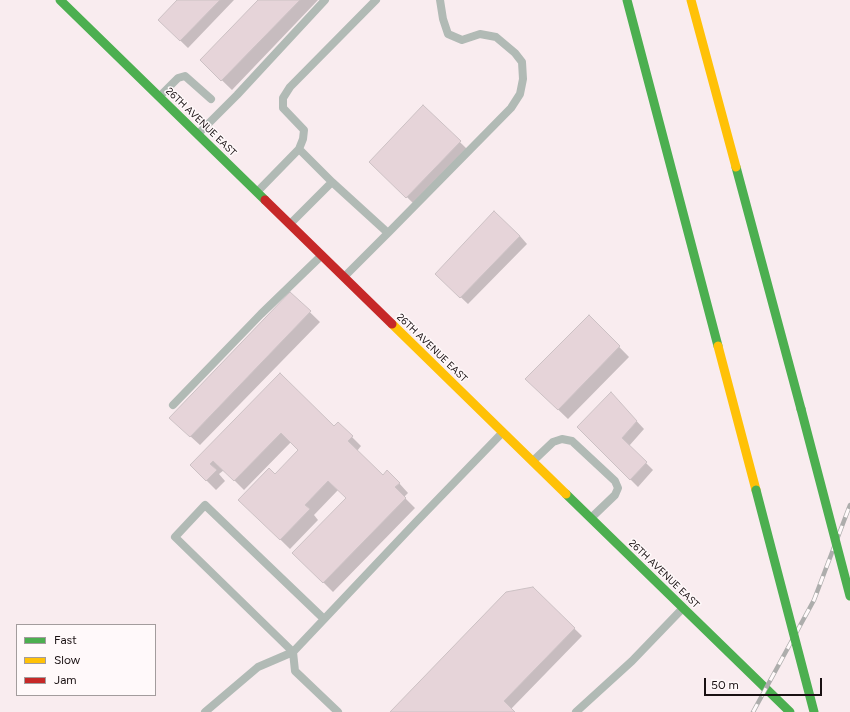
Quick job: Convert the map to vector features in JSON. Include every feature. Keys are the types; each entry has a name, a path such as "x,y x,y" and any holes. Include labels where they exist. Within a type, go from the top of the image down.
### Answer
{"main road":[{"name":"26TH AVENUE EAST","path":"60,0 790,712"},
{"path":"627,0 814,712"},
{"path":"691,0 850,596"}],"lane":[{"path":"198,135 325,0"},
{"path":"257,193 299,149 303,139 304,130 283,108 283,98 290,87 376,0"},
{"path":"344,277 511,108 520,94 523,79 522,62 515,53 496,37 480,34 462,40 448,34 443,19 440,0"},
{"path":"160,97 178,78 185,76 210,99"},
{"path":"299,149 332,182 388,233"},
{"path":"290,224 332,182"},
{"path":"173,405 261,314 321,256"},
{"path":"205,712 258,666 293,652 503,433"},
{"path":"533,462 553,442 562,439 572,441 615,480 618,488 616,495 591,518"},
{"path":"324,619 205,505 175,537 293,652 295,671 338,712"},
{"path":"576,712 632,661 682,608"}],"building":[{"path":"177,0 220,0 180,41 158,20"},
{"path":"258,0 300,0 221,81 200,60"},
{"path":"423,105 461,141 406,198 369,162"},
{"path":"494,211 520,236 460,298 435,274"},
{"path":"290,292 311,311 190,437 169,418"},
{"path":"589,315 620,346 558,410 525,379"},
{"path":"280,373 334,426 338,422 353,436 348,441 383,475 387,470 400,483 395,487 406,498 323,583 292,553 346,498 328,481 305,505 310,509 280,540 238,500 269,468 275,474 298,450 281,433 234,481 213,461 210,464 217,470 206,481 190,465"},
{"path":"611,392 637,421 622,438 647,462 630,480 577,427"},
{"path":"533,587 575,628 504,701 515,712 390,712 506,592"}],"railway":[{"path":"753,712 814,600 850,505"}],"traffic: fast":[{"path":"60,0 265,200"},
{"path":"627,0 718,346"},
{"path":"736,167 801,409"},
{"path":"801,409 850,596"},
{"path":"756,490 814,712"},
{"path":"566,494 790,712"}],"traffic: slow":[{"path":"691,0 736,167"},
{"path":"392,324 566,494"},
{"path":"718,346 756,490"}],"traffic: jam":[{"path":"265,200 392,324"}]}
